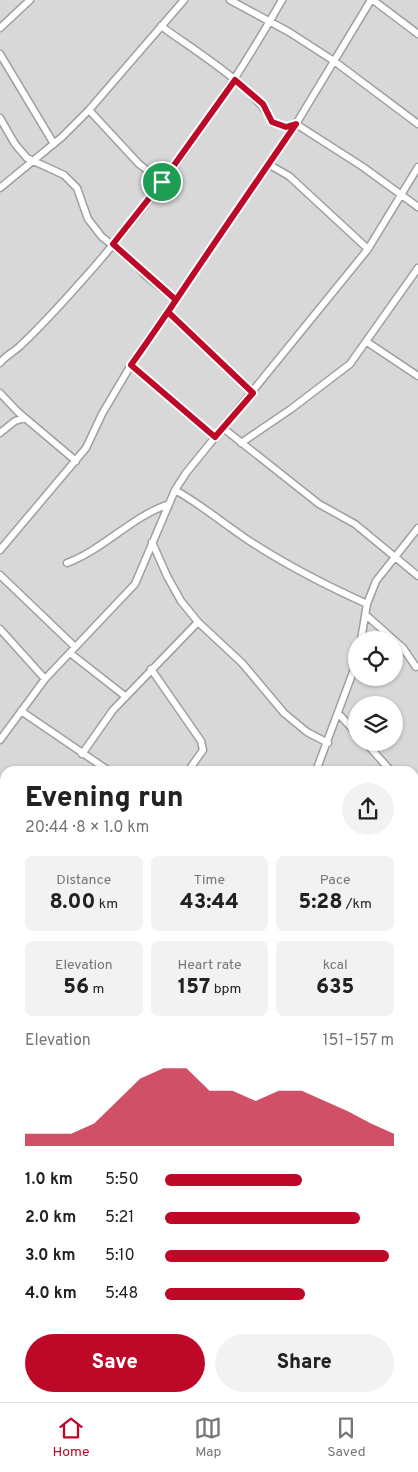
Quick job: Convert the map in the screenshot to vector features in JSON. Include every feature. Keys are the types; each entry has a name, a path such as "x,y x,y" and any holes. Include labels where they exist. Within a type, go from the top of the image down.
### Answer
{"street":[{"path":"0,28 30,0"},
{"path":"0,188 15,178 33,160 54,144 89,110 184,0"},
{"path":"230,0 334,61 418,124"},
{"path":"0,363 20,346 60,305 113,244 162,182 235,80 282,0"},
{"path":"0,550 86,448 102,414 131,365 296,124 372,0 418,34"},
{"path":"161,26 235,80 263,104 272,122 286,127 296,124 363,167 418,206"},
{"path":"0,54 54,144"},
{"path":"89,110 139,164 162,182"},
{"path":"0,118 15,144 33,160 64,175 77,188 88,219 102,237 113,244 176,300"},
{"path":"268,164 289,176 368,249"},
{"path":"0,740 45,679 70,653 74,646 135,584 175,490 215,437 253,393 368,249 418,166"},
{"path":"241,443 350,364 418,268"},
{"path":"168,312 253,393"},
{"path":"366,342 418,376"},
{"path":"131,365 215,437"},
{"path":"0,393 25,418 76,461"},
{"path":"0,433 15,421 25,418"},
{"path":"223,428 320,504 355,524 418,576"},
{"path":"175,490 286,563 326,586 367,604"},
{"path":"67,563 86,556 151,510 169,504"},
{"path":"363,631 367,604 376,581 418,528"},
{"path":"152,542 157,557 176,593 198,622 242,663 284,712 307,732 328,743"},
{"path":"0,575 74,646"},
{"path":"366,615 403,648 416,667"},
{"path":"82,754 125,696 198,622"},
{"path":"0,629 45,679"},
{"path":"70,653 125,696"},
{"path":"151,669 201,740 203,750 192,766"},
{"path":"318,766 348,686"},
{"path":"21,710 100,766"},
{"path":"338,714 348,725"},
{"path":"373,751 387,766"}],"shaded area":[{"path":"0,0 418,0 418,766 0,766"}],"route":[{"path":"235,80 263,104 272,122 277,126 286,127 296,124 168,312 253,393 215,437 131,365 176,300 145,275 134,262 113,244 162,182 235,80"}]}
